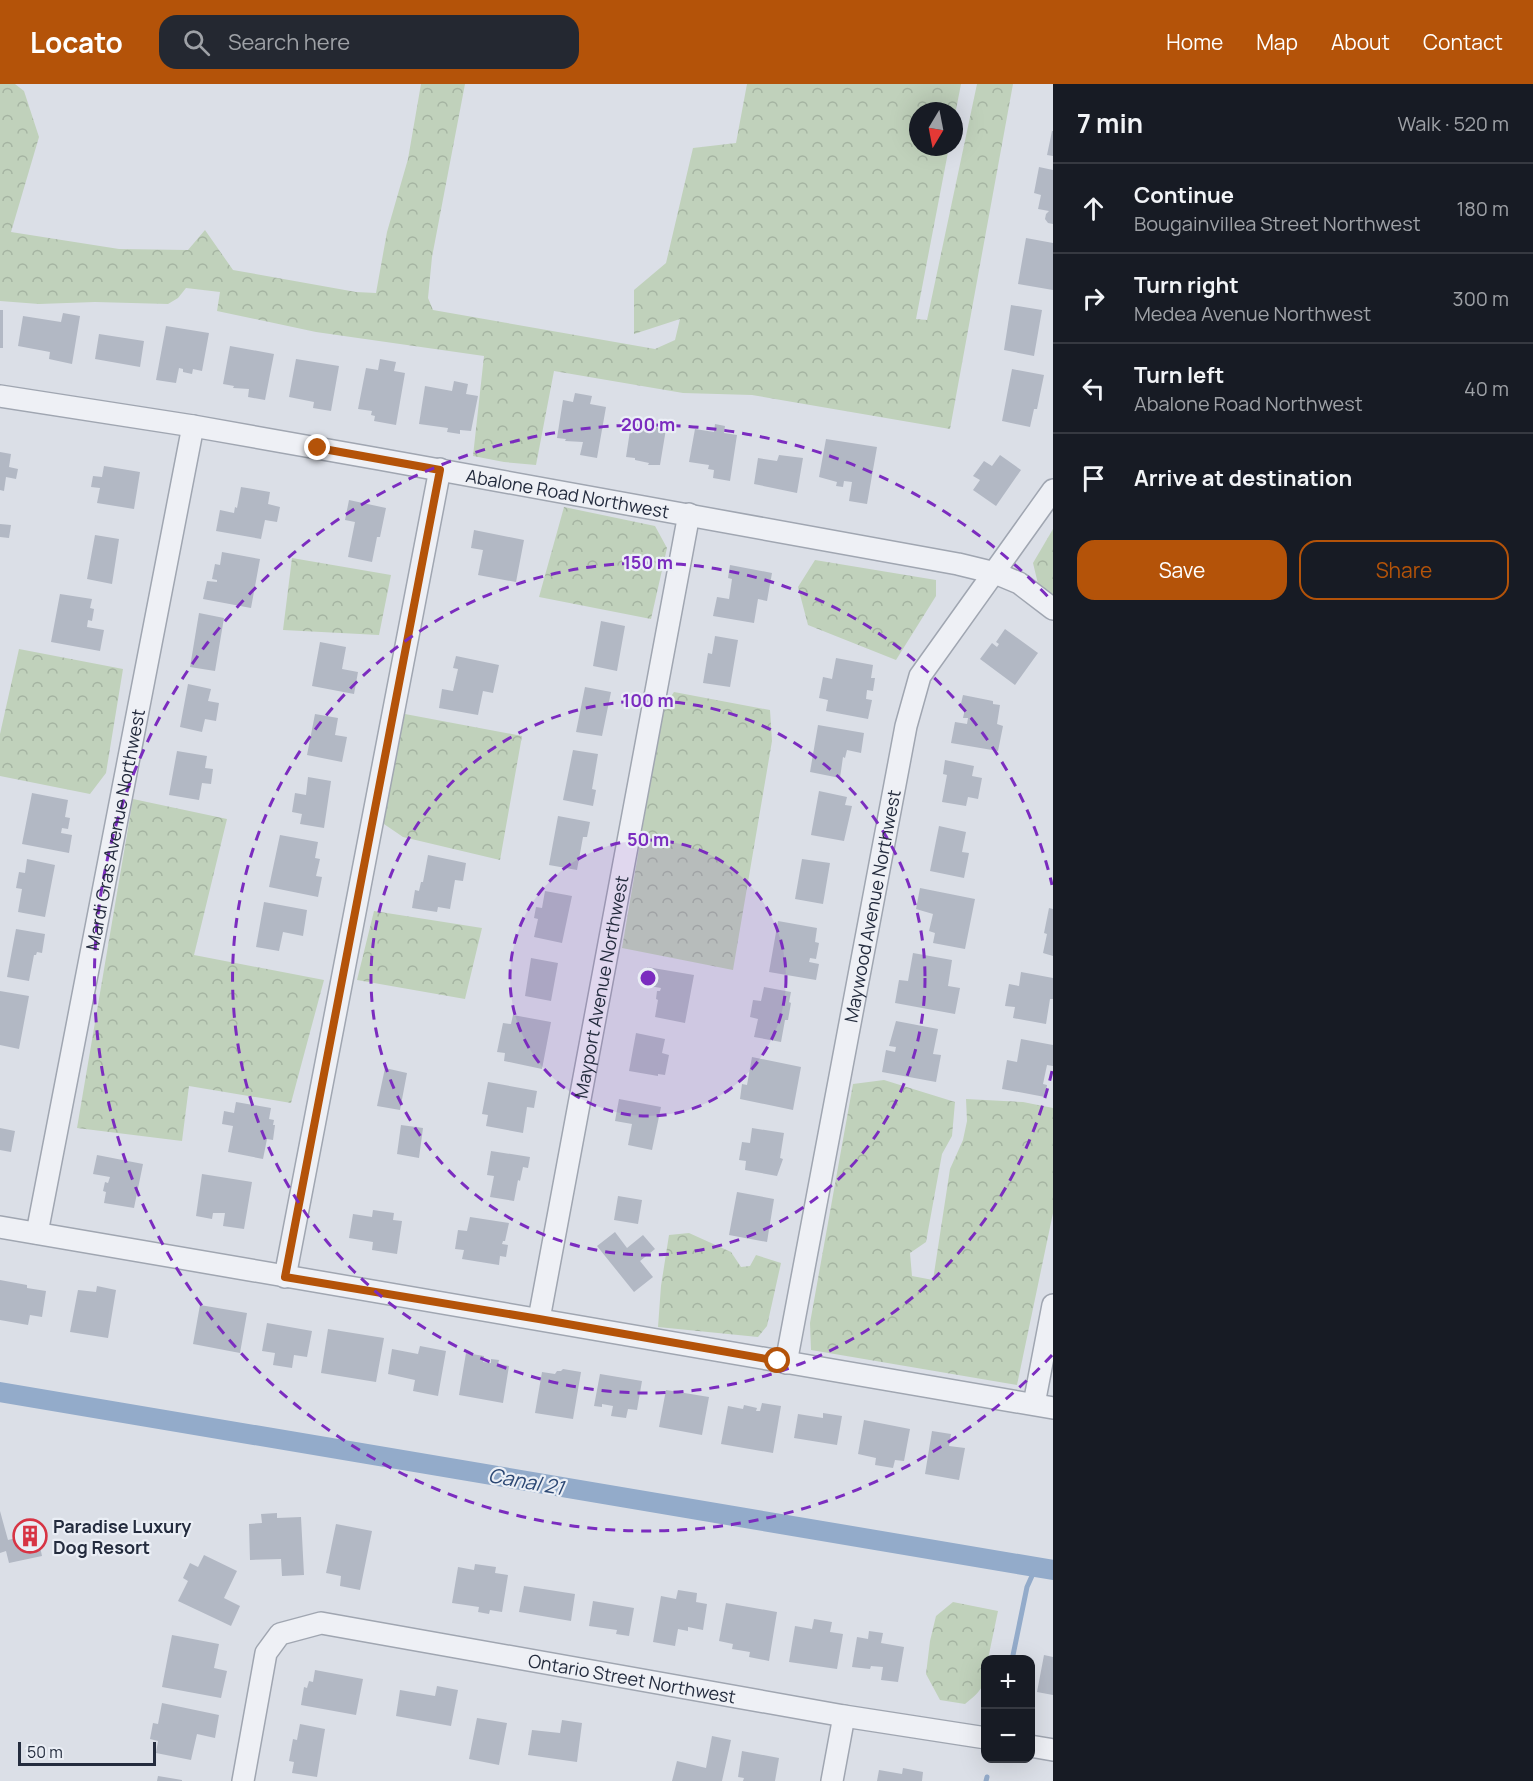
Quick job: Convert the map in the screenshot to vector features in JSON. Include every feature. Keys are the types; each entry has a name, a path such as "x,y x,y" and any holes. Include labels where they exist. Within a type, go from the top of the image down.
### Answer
{"street":[{"name":"Abalone Road Northwest","path":"0,396 193,426 958,564 995,573 1019,583 1053,609"},
{"name":"Mardi Gras Avenue Northwest","path":"37,1233 193,426"},
{"path":"285,1277 440,470"},
{"name":"Maywood Avenue Northwest","path":"786,1363 908,715 920,676 1053,490"},
{"name":"Mayport Avenue Northwest","path":"539,1319 689,514"},
{"path":"0,1227 1043,1406 1053,1305"},
{"name":"Ontario Street Northwest","path":"243,1781 266,1653 280,1634 321,1623 844,1716 981,1737"},
{"path":"832,1781 844,1716"},
{"path":"1035,1747 1053,1750"}],"green space":[{"path":"0,84 15,84 24,91 39,137 11,232 119,249 188,250 205,230 233,270 356,292 376,293 387,232 408,159 421,84 465,84 432,257 428,298 433,310 655,349 675,340 680,319 634,334 634,290 666,263 693,148 736,143 747,84 961,84 958,102 909,102 909,156 947,156 916,319 927,320 977,84 1013,84 950,429 752,395 683,393 554,371 536,465 504,462 473,456 484,356 316,332 217,311 220,292 186,288 178,298 168,304 95,302 39,304 0,301"},
{"path":"564,507 655,526 667,548 651,619 539,597"},
{"path":"1053,529 1053,595 1039,588 1033,563"},
{"path":"292,558 391,575 379,635 283,630"},
{"path":"815,560 936,580 936,596 896,660 808,625 798,587"},
{"path":"19,649 123,669 106,773 90,794 0,776 0,734"},
{"path":"674,692 770,710 772,741 733,970 622,948 663,708"},
{"path":"405,714 522,736 500,860 403,837 381,822"},
{"path":"133,799 227,819 194,955 324,980 291,1103 189,1086 182,1141 77,1128"},
{"path":"374,911 482,928 465,999 357,980"},
{"path":"884,1080 955,1102 952,1136 942,1154 926,1242 910,1253 912,1276 933,1280 950,1169 963,1140 967,1121 966,1099 1023,1102 1053,1108 1053,1213 1017,1385 811,1350 810,1323 853,1084"},
{"path":"689,1233 731,1252 741,1267 750,1266 756,1255 781,1263 767,1326 758,1337 658,1327 661,1286 669,1235"},
{"path":"953,1602 998,1611 989,1655 981,1655 981,1688 965,1704 940,1700 926,1674 936,1616"}],"building":[{"path":"1053,131 1053,156 1047,155"},
{"path":"1039,167 1053,170 1053,224 1048,223 1045,219 1049,211 1038,209 1041,195 1034,193"},
{"path":"1026,238 1053,243 1053,290 1018,284"},
{"path":"1011,305 1042,310 1034,356 1004,350"},
{"path":"0,310 3,310 3,348 0,348"},
{"path":"63,313 80,316 72,364 49,359 50,352 18,346 23,316 61,322"},
{"path":"166,326 209,333 202,371 193,369 192,374 183,372 183,369 179,368 176,383 156,380"},
{"path":"99,334 144,341 140,367 95,359"},
{"path":"230,346 274,354 265,400 248,397 249,389 233,388 234,386 223,384"},
{"path":"296,359 339,366 331,411 313,408 314,402 289,397"},
{"path":"380,359 396,362 394,371 405,373 396,425 374,421 375,416 371,415 372,411 358,409 366,368 378,370"},
{"path":"1012,369 1044,375 1037,409 1034,409 1030,427 1002,421"},
{"path":"454,381 468,384 466,394 478,396 471,431 460,430 460,434 447,432 448,428 419,424 425,386 452,391"},
{"path":"575,393 592,396 590,404 606,407 597,458 580,455 583,442 557,438 563,400 573,402"},
{"path":"715,424 725,426 724,433 737,435 730,481 713,478 714,470 708,469 709,465 689,462 695,429 714,432"},
{"path":"642,425 666,429 660,465 648,465 649,463 626,457 630,431 640,433"},
{"path":"826,439 877,447 867,504 849,501 852,482 844,481 843,487 836,486 837,482 819,477"},
{"path":"0,452 11,454 9,467 18,469 16,479 6,477 4,491 0,490"},
{"path":"779,455 803,458 797,493 754,484 758,458 777,461"},
{"path":"1000,455 1021,470 996,506 973,490 980,480 973,476 984,461 992,466"},
{"path":"104,466 140,472 134,509 97,503 100,488 91,487 93,476 102,477"},
{"path":"241,487 270,492 268,504 280,507 277,522 265,520 261,539 216,531 220,510 234,513 235,507 237,508"},
{"path":"349,500 386,508 372,562 348,557 355,522 345,520"},
{"path":"0,524 11,525 9,538 0,537"},
{"path":"474,530 524,540 516,582 478,575 483,550 471,548"},
{"path":"95,535 119,539 112,584 87,579"},
{"path":"222,552 260,559 251,608 203,599 207,581 217,582 212,579 215,564 220,565"},
{"path":"730,565 772,573 767,601 758,599 754,623 713,616 717,597 729,599 732,579 728,578"},
{"path":"60,594 92,599 90,608 94,609 92,621 88,620 87,627 104,630 100,651 51,642"},
{"path":"199,613 224,618 215,671 190,667"},
{"path":"601,621 625,626 617,671 593,666"},
{"path":"1005,629 1038,653 1015,685 980,659 992,643 997,647 999,644 996,642"},
{"path":"715,636 738,640 730,687 703,683 708,653 712,654"},
{"path":"320,642 346,647 342,669 358,672 354,694 312,686"},
{"path":"456,656 499,665 493,693 483,691 478,715 439,708 442,689 453,691 458,669 453,668"},
{"path":"836,658 873,665 871,678 875,678 873,691 867,690 866,699 872,700 868,719 826,711 828,700 819,698 823,677 832,679"},
{"path":"188,684 211,689 208,701 219,703 216,721 205,719 202,732 180,727"},
{"path":"585,687 611,692 602,736 576,732"},
{"path":"963,695 993,701 993,704 1000,705 997,724 1003,726 998,751 951,743 955,722 967,724 968,718 963,718 965,709 960,708"},
{"path":"315,714 338,718 335,735 347,737 342,762 307,755"},
{"path":"818,725 864,733 861,753 847,750 845,758 843,757 840,778 810,772"},
{"path":"573,750 598,754 592,789 596,790 593,806 563,800"},
{"path":"177,751 207,756 205,768 213,769 211,784 202,783 199,800 169,795"},
{"path":"945,760 974,766 972,776 982,778 978,799 968,797 966,806 942,802 947,775 943,774"},
{"path":"308,777 331,781 324,828 300,824 302,814 292,812 295,793 306,795"},
{"path":"819,791 847,797 845,805 852,806 844,841 811,835"},
{"path":"32,793 68,800 65,817 70,818 68,829 62,828 61,833 72,835 69,853 22,844"},
{"path":"558,816 590,822 587,837 583,837 577,870 549,865"},
{"path":"939,826 966,832 962,852 969,853 964,878 930,871"},
{"path":"280,835 318,842 315,858 320,859 316,876 322,877 318,897 269,887"},
{"path":"428,855 466,863 463,881 455,880 450,909 438,907 437,912 412,908 415,890 419,891 421,882 423,882"},
{"path":"27,859 55,865 45,917 18,912 22,889 16,888 19,872 25,873"},
{"path":"802,859 830,863 823,904 795,899"},
{"path":"920,888 975,899 965,949 933,943 935,933 929,931 933,914 916,909"},
{"path":"545,891 572,896 562,943 534,937 538,919 534,918 536,907 542,908"},
{"path":"264,902 307,910 303,936 283,932 279,951 256,947"},
{"path":"1049,908 1053,909 1053,956 1043,953"},
{"path":"778,921 817,928 815,942 819,943 816,959 810,958 809,962 819,964 816,980 769,972"},
{"path":"16,929 45,934 42,953 37,952 34,955 29,981 7,977"},
{"path":"913,953 952,960 948,986 960,988 955,1014 895,1003 899,980 908,981"},
{"path":"531,958 558,963 551,1001 525,996"},
{"path":"647,967 694,975 685,1023 655,1017 657,991 661,988 644,985"},
{"path":"1021,972 1053,978 1053,999 1050,999 1046,1024 1013,1018 1015,1007 1005,1006 1009,984 1019,986"},
{"path":"764,987 791,992 788,1020 785,1020 781,1042 754,1037 758,1019 750,1017 753,1000 761,1001"},
{"path":"0,991 29,996 19,1049 0,1045"},
{"path":"513,1015 551,1022 542,1069 504,1061 505,1053 497,1052 503,1023 511,1024"},
{"path":"896,1021 938,1029 933,1054 941,1055 936,1082 882,1072 886,1050 895,1052 896,1047 889,1046"},
{"path":"636,1033 665,1039 662,1053 669,1055 665,1075 629,1071"},
{"path":"1021,1039 1053,1045 1053,1066 1047,1065 1043,1084 1047,1085 1045,1097 1002,1089 1007,1060 1017,1062"},
{"path":"752,1057 801,1067 793,1110 740,1099 742,1084 747,1085"},
{"path":"385,1068 407,1073 400,1110 377,1106"},
{"path":"488,1082 537,1091 534,1108 527,1107 523,1133 486,1126 488,1115 482,1114"},
{"path":"619,1099 661,1107 652,1150 628,1145 632,1124 615,1121"},
{"path":"236,1102 271,1108 269,1119 274,1120 273,1125 275,1125 273,1140 267,1139 263,1159 228,1152 233,1126 222,1124 224,1111 234,1113"},
{"path":"401,1125 423,1128 419,1158 397,1154"},
{"path":"0,1128 15,1131 11,1152 0,1150"},
{"path":"752,1128 784,1133 780,1158 783,1159 777,1176 745,1170 746,1161 739,1160 742,1142 750,1143"},
{"path":"491,1151 530,1157 528,1168 523,1167 520,1181 518,1180 514,1201 490,1197 494,1176 487,1175"},
{"path":"97,1155 143,1164 134,1208 104,1203 105,1182 108,1183 110,1177 93,1174"},
{"path":"202,1174 252,1182 244,1229 223,1226 225,1213 213,1213 212,1219 196,1216"},
{"path":"737,1192 774,1199 767,1242 729,1235"},
{"path":"618,1196 642,1200 638,1224 614,1220"},
{"path":"373,1210 394,1213 393,1220 402,1221 397,1254 372,1250 373,1242 349,1238 353,1214 372,1217"},
{"path":"470,1217 509,1223 505,1241 502,1244 508,1245 506,1257 500,1256 499,1265 462,1259 464,1250 455,1249 458,1230 467,1231"},
{"path":"615,1232 627,1248 643,1235 655,1249 640,1261 653,1277 634,1292 597,1246"},
{"path":"0,1280 46,1291 42,1317 30,1315 28,1325 0,1320"},
{"path":"97,1286 116,1290 108,1338 70,1332 78,1290 96,1292"},
{"path":"200,1305 247,1313 240,1353 193,1344"},
{"path":"267,1323 312,1331 307,1357 294,1355 292,1368 273,1365 275,1353 262,1351"},
{"path":"328,1329 384,1338 376,1382 321,1373"},
{"path":"420,1346 446,1351 438,1396 413,1391 415,1380 388,1374 392,1349 418,1354"},
{"path":"466,1353 484,1356 483,1362 491,1363 491,1359 499,1360 498,1364 509,1366 503,1403 459,1395"},
{"path":"563,1369 581,1372 573,1419 535,1413 542,1372 555,1374"},
{"path":"600,1374 642,1381 637,1410 628,1409 626,1418 611,1416 613,1406 602,1404 602,1407 594,1406"},
{"path":"666,1390 709,1397 702,1435 659,1427"},
{"path":"762,1403 781,1406 773,1453 721,1444 728,1406 743,1409 744,1405 760,1411"},
{"path":"823,1413 842,1416 837,1445 794,1438 798,1414 823,1418"},
{"path":"864,1420 910,1429 904,1461 895,1460 893,1468 875,1465 876,1458 858,1454"},
{"path":"932,1431 951,1434 949,1446 965,1448 959,1480 925,1474"},
{"name":"Paradise Luxury Dog Resort","path":"0,1511 8,1540 37,1533 42,1556 9,1563 6,1551 0,1553"},
{"path":"277,1513 277,1518 301,1517 304,1575 282,1576 281,1559 250,1560 249,1524 262,1523 261,1514"},
{"path":"336,1524 372,1531 360,1590 340,1586 341,1576 326,1573"},
{"path":"204,1555 237,1571 224,1598 240,1606 231,1626 178,1601 188,1581 183,1578 190,1563 198,1567"},
{"path":"475,1564 496,1567 495,1573 508,1575 502,1612 490,1610 489,1614 478,1612 479,1607 452,1603 458,1567 474,1570"},
{"path":"524,1586 575,1594 571,1621 519,1612"},
{"path":"678,1590 697,1593 696,1602 707,1604 703,1630 688,1627 688,1631 678,1629 675,1646 653,1642 661,1596 676,1599"},
{"path":"593,1601 634,1608 629,1636 616,1634 617,1630 589,1626"},
{"path":"726,1603 777,1612 769,1661 749,1657 750,1652 732,1649 733,1644 719,1641"},
{"path":"814,1619 832,1622 830,1632 843,1634 837,1669 789,1662 795,1626 812,1629"},
{"path":"869,1631 883,1633 881,1643 904,1647 898,1682 881,1680 883,1667 871,1666 870,1669 852,1667 857,1637 868,1639"},
{"path":"172,1635 219,1644 214,1668 227,1671 221,1698 162,1687"},
{"path":"1044,1655 1053,1657 1053,1695 1037,1692"},
{"path":"315,1670 363,1679 356,1715 301,1705 304,1687 307,1688 309,1681 313,1682"},
{"path":"437,1686 458,1690 451,1726 396,1716 400,1690 435,1696"},
{"path":"162,1703 219,1715 215,1738 197,1734 191,1760 156,1753 158,1741 150,1739 153,1723 158,1724"},
{"path":"477,1718 507,1723 499,1765 469,1759"},
{"path":"562,1720 582,1723 577,1762 528,1755 532,1730 560,1733"},
{"path":"300,1724 325,1729 317,1777 292,1773 294,1762 289,1761 293,1739 297,1740"},
{"path":"712,1736 731,1740 722,1781 672,1781 677,1761 706,1768"},
{"path":"742,1751 779,1758 775,1781 743,1781 744,1778 738,1777"},
{"path":"903,1768 923,1772 922,1781 877,1781 879,1770 902,1774"},
{"path":"158,1776 182,1780 182,1781 157,1781"}],"waterway":[{"name":"Canal 21","path":"0,1392 1053,1570"},
{"path":"1013,1655 1027,1587 1036,1567"},
{"path":"986,1781 987,1777"}],"place":[{"name":"Paradise Luxury Dog Resort","path":"30,1536"}],"route":[{"path":"318,448 440,470 285,1277 778,1361"}]}
